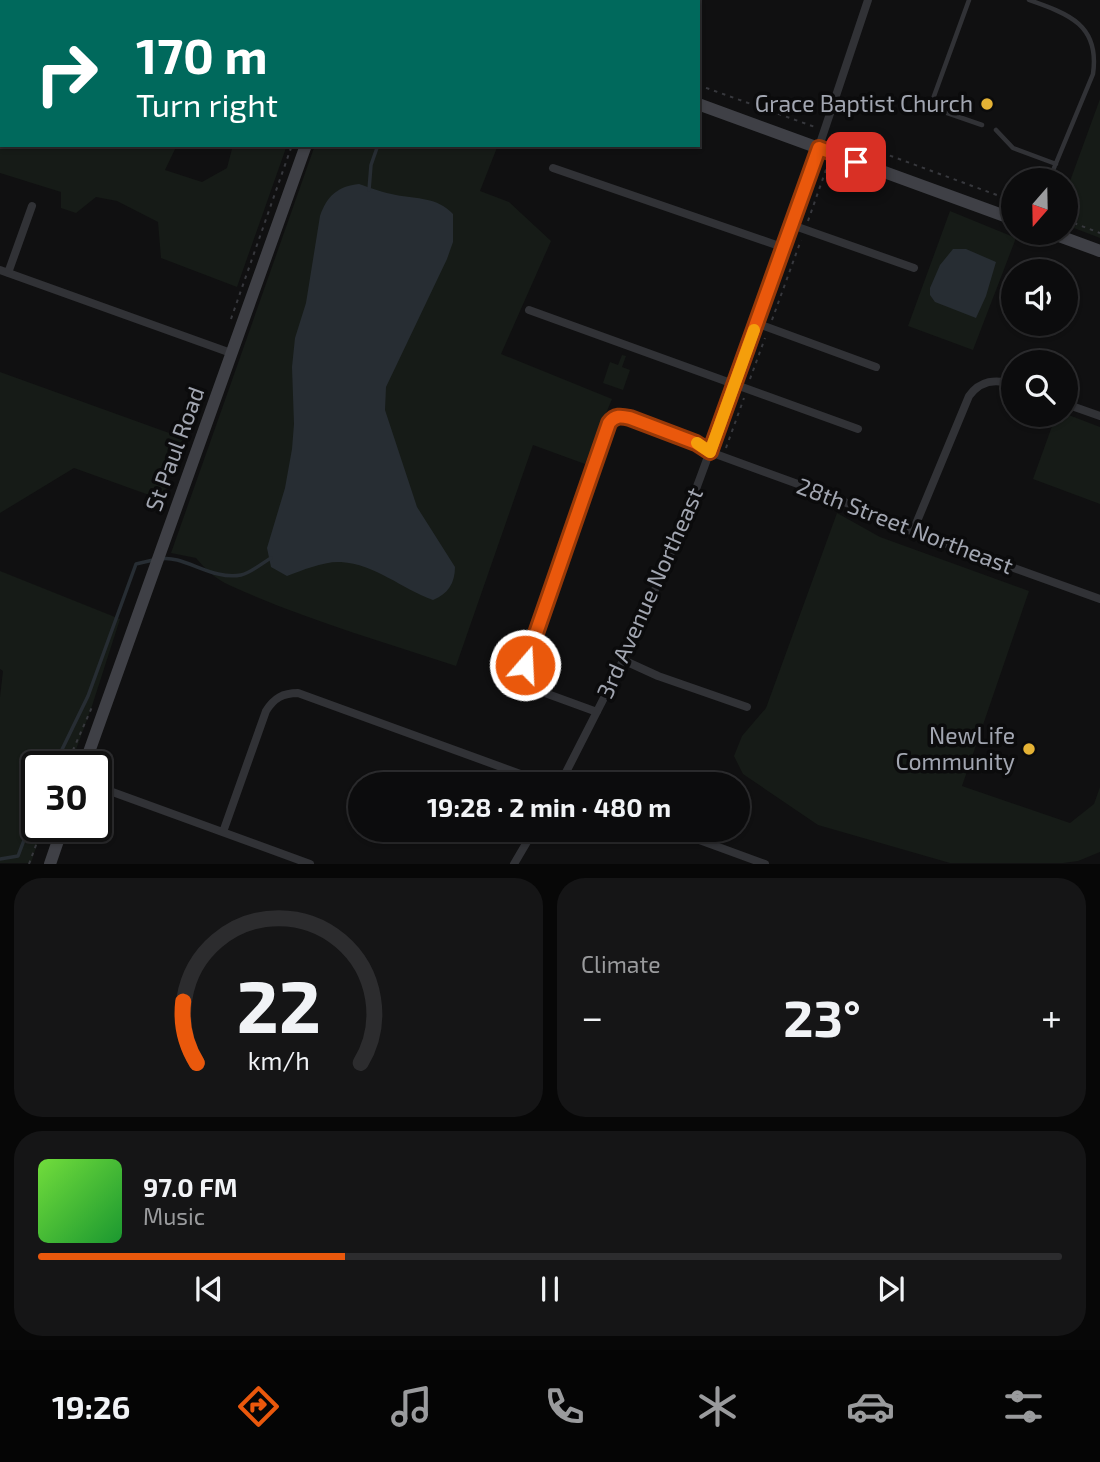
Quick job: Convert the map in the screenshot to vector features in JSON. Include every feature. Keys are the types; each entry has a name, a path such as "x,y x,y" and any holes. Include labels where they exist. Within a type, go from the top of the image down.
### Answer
{"street":[{"name":"3rd Avenue Northeast","path":"565,772 623,660 676,540 792,225 825,150 825,131 868,0"},
{"path":"700,105 1001,215"},
{"name":"St Paul Road","path":"89,751 305,147"},
{"path":"553,168 785,248"},
{"path":"32,206 4,271 232,353"},
{"path":"792,225 914,268"},
{"path":"1078,243 1100,251"},
{"path":"529,310 858,429"},
{"path":"756,323 876,367"},
{"path":"913,531 969,396 976,388 988,382 1001,381"},
{"path":"1078,408 1100,416"},
{"name":"28th Street Northeast","path":"597,712 534,689 527,682 524,673 605,429 613,418 620,415 696,443 723,457 839,499 875,518 1100,599"},
{"path":"623,660 658,676 747,707"},
{"path":"223,832 266,711 275,699 289,693 515,772"},
{"path":"112,792 310,863"},
{"path":"50,863 57,842"},
{"path":"514,863 527,842"},
{"path":"706,842 765,863"}],"lane":[{"path":"969,0 930,107 982,125"},
{"path":"1029,0 1079,22 1089,35 1093,47 1093,74 1054,168"},
{"path":"996,130 1013,148 1056,164"}],"path":[{"path":"700,86 1001,197"},
{"path":"723,457 805,229 825,150 837,136"},
{"path":"1078,225 1100,233"},
{"path":"29,863 37,842"}],"shaded area":[{"path":"1100,99 1100,238 1078,230 1078,168 1075,168"},
{"path":"0,147 176,147 165,170 202,182 227,168 232,147 286,147 237,287 161,258 158,222 117,201 96,197 76,213 61,208 61,192 0,173"},
{"path":"314,147 497,147 480,191 509,202 551,241 501,354 612,399 585,464 533,445 456,666 256,597 224,583 196,558 171,553"},
{"path":"359,184 440,204 453,214 453,242 447,259 386,387 385,410 417,507 455,567 450,587 443,595 433,600 365,567 341,562 314,566 287,576 271,567 267,548 285,488 292,449 292,367 295,338 306,303 320,216 334,193"},
{"path":"950,211 1001,232 1001,245 1013,245 1008,259 1001,259 1001,277 973,350 908,326"},
{"path":"953,249 966,249 996,262 976,318 935,302 930,295 930,288 940,265"},
{"path":"622,355 626,356 622,367 630,370 623,390 603,383 610,362 618,365"},
{"path":"0,372 183,438 163,500 74,468 0,513"},
{"path":"1078,419 1100,427 1100,504 1033,479 1052,427 1078,427"},
{"path":"837,513 880,537 1029,591 962,786 1070,823 1094,804 1100,787 1100,852 1078,861 1063,863 950,863 818,825 750,779 750,772 742,772 734,756 742,736 766,708"},
{"path":"0,571 120,619 76,751 21,751 21,842 38,842 31,863 0,863 0,697 3,671 0,669"}],"waterway":[{"path":"369,190 371,165 377,147"},
{"path":"160,559 178,560 230,576 245,574 271,558"},
{"path":"61,751 88,696 136,564 153,560"},
{"path":"0,859 18,856 23,842"}],"slow traffic":[{"path":"697,443 710,452 754,330"}],"place":[{"name":"Grace Baptist Church","path":"987,104"},
{"name":"NewLife Community","path":"1029,749"}],"route":[{"path":"525,665 605,429 613,418 620,415 696,443 710,452 819,148 856,162"}]}
